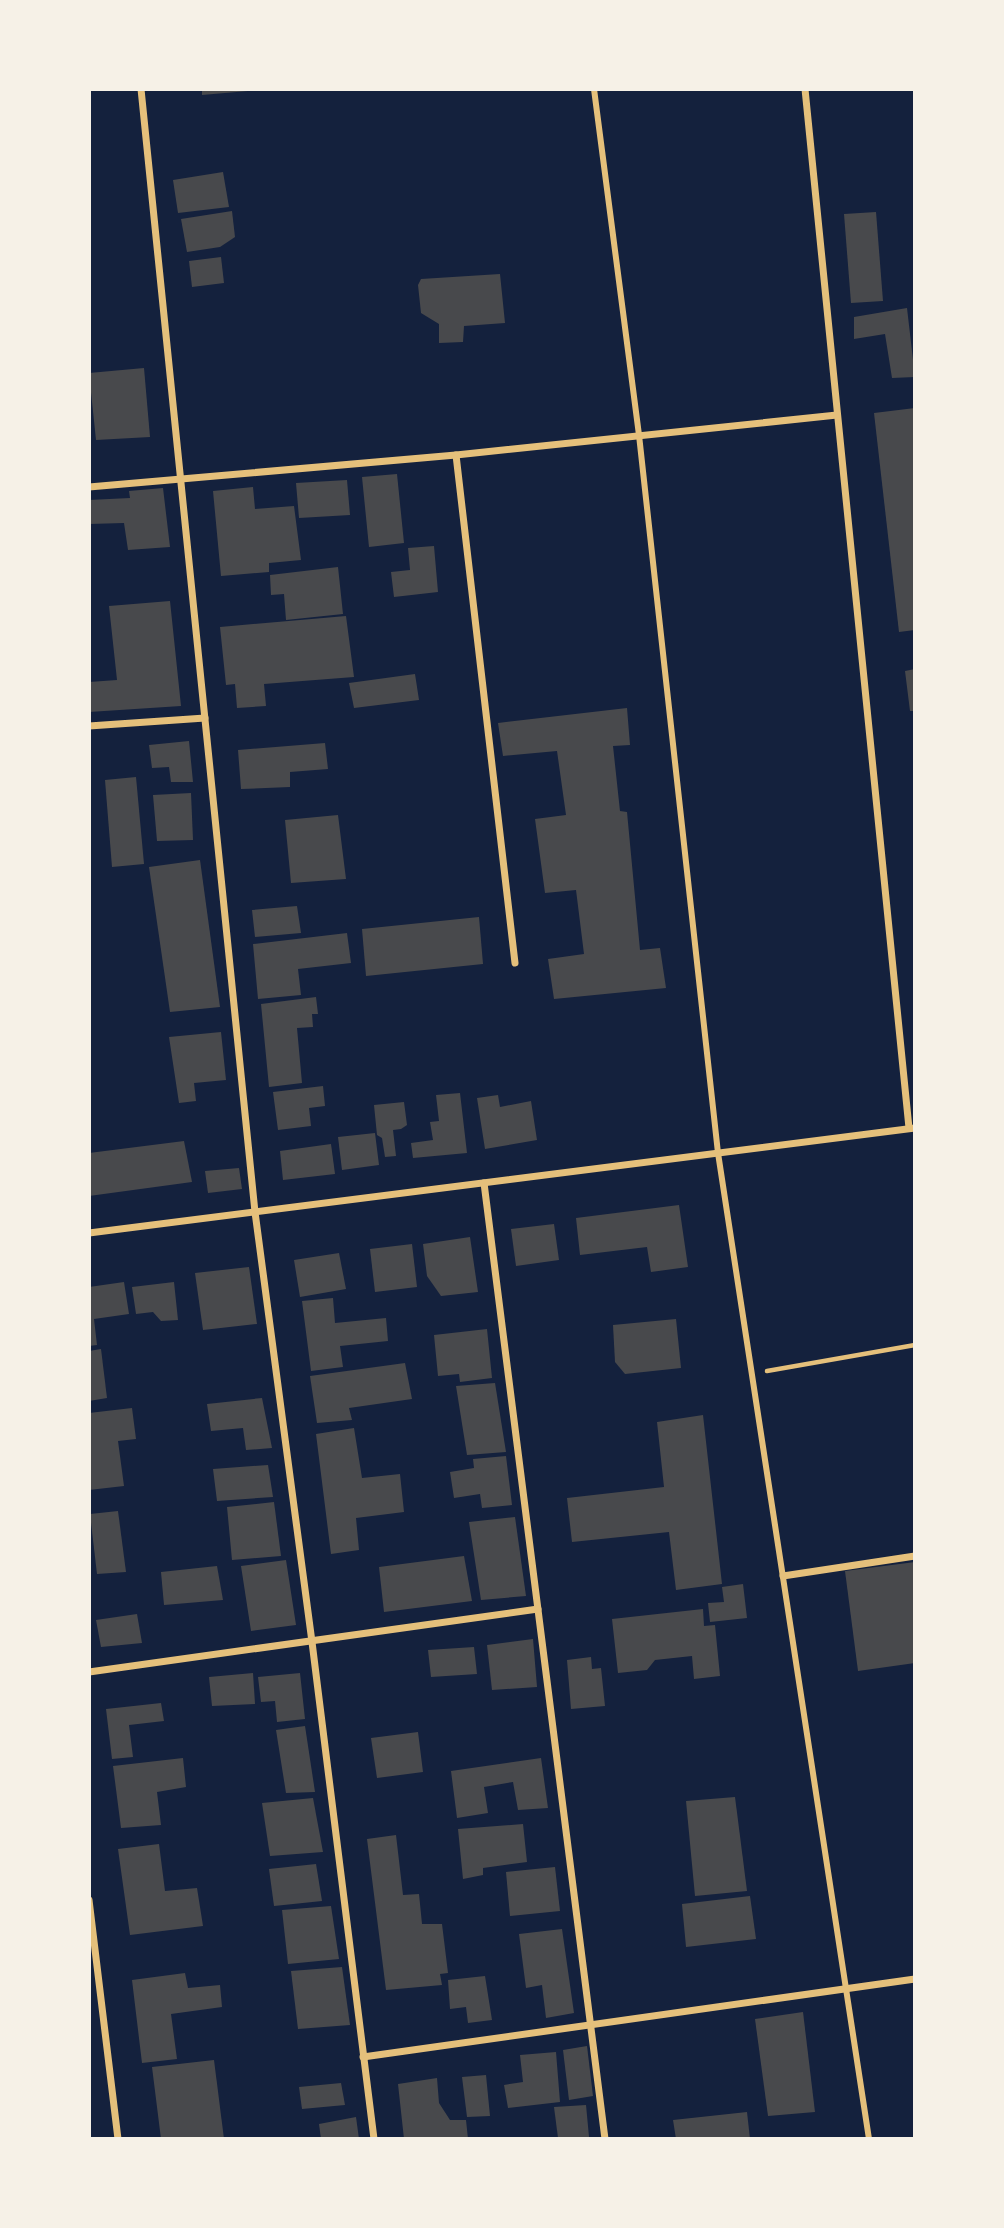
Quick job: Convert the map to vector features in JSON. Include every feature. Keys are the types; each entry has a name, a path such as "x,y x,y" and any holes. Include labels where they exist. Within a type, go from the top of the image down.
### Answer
{"street":[{"path":"141,89 256,1212 374,2139"},
{"path":"594,89 639,435 718,1153 869,2139"},
{"path":"89,1233 912,1128 837,415 806,89"},
{"path":"89,487 456,455 837,415"},
{"path":"456,455 514,963"},
{"path":"89,726 205,718"},
{"path":"484,1183 605,2139"},
{"path":"783,1576 915,1556"},
{"path":"89,1672 538,1609"},
{"path":"89,1900 118,2139"},
{"path":"363,2057 915,1979"}],"path":[{"path":"752,1374 915,1345"}],"building":[{"path":"202,89 248,89 248,91 202,95"},
{"path":"223,172 229,207 178,213 173,180"},
{"path":"232,211 235,237 220,247 187,252 181,219"},
{"path":"876,212 883,301 851,303 844,214"},
{"path":"221,257 224,283 192,287 189,261"},
{"path":"500,274 505,323 464,326 463,342 439,343 439,324 421,313 418,285 421,279"},
{"path":"907,308 915,377 892,378 885,334 854,339 854,317"},
{"path":"144,368 150,437 96,440 89,373"},
{"path":"915,408 915,630 899,632 874,413"},
{"path":"397,474 404,543 369,547 362,477"},
{"path":"347,480 350,515 299,518 296,483"},
{"path":"253,487 255,509 294,506 301,560 269,563 269,572 221,576 213,491"},
{"path":"163,488 170,547 128,550 124,523 89,524 89,500 130,498 129,491"},
{"path":"434,546 438,592 394,597 391,572 410,570 408,548"},
{"path":"338,567 343,614 286,620 284,594 271,595 270,575"},
{"path":"170,601 181,706 89,712 89,682 117,680 109,606"},
{"path":"346,616 354,677 264,684 266,706 237,708 235,684 226,685 220,627"},
{"path":"915,669 915,711 910,711 905,671"},
{"path":"415,674 419,700 354,708 349,683"},
{"path":"627,708 630,745 613,746 620,811 627,812 640,950 660,948 666,988 554,999 548,959 584,954 576,890 545,893 535,819 566,815 557,751 503,756 498,723"},
{"path":"189,741 193,782 171,782 169,767 152,768 149,745"},
{"path":"325,743 328,769 290,772 290,787 241,789 238,750"},
{"path":"136,777 144,864 112,867 105,780"},
{"path":"191,793 193,840 157,841 153,795"},
{"path":"338,815 346,879 291,883 285,820"},
{"path":"200,860 220,1007 170,1012 149,867"},
{"path":"297,906 301,933 255,937 252,910"},
{"path":"479,917 483,964 366,976 362,929"},
{"path":"347,933 351,963 298,969 301,995 258,999 253,944"},
{"path":"316,997 318,1014 312,1014 313,1027 297,1028 302,1083 269,1087 261,1004"},
{"path":"221,1032 226,1080 194,1083 196,1101 179,1103 169,1037"},
{"path":"323,1086 325,1106 309,1108 311,1126 278,1130 273,1092"},
{"path":"460,1093 467,1153 413,1158 411,1143 433,1140 430,1122 439,1121 436,1095"},
{"path":"498,1095 500,1107 531,1101 537,1140 485,1149 477,1098"},
{"path":"404,1102 407,1125 393,1130 396,1156 385,1157 382,1138 377,1135 374,1105"},
{"path":"375,1133 379,1165 342,1170 338,1137"},
{"path":"184,1141 192,1182 89,1196 89,1153"},
{"path":"331,1144 335,1174 283,1180 280,1151"},
{"path":"239,1168 242,1189 208,1193 205,1171"},
{"path":"679,1205 688,1267 651,1272 647,1247 580,1255 576,1218"},
{"path":"554,1224 559,1260 516,1266 511,1229"},
{"path":"470,1237 478,1292 441,1296 427,1276 423,1244"},
{"path":"412,1244 417,1287 375,1292 370,1249"},
{"path":"339,1253 346,1289 300,1297 294,1260"},
{"path":"249,1267 257,1324 203,1330 195,1273"},
{"path":"124,1282 129,1314 94,1319 97,1345 89,1346 89,1287"},
{"path":"174,1282 178,1320 161,1321 153,1312 136,1314 132,1287"},
{"path":"333,1298 335,1323 386,1318 388,1341 340,1346 343,1367 311,1371 302,1301"},
{"path":"676,1319 681,1368 625,1374 615,1362 613,1325"},
{"path":"487,1329 492,1378 460,1382 459,1374 438,1376 434,1335"},
{"path":"101,1349 107,1398 89,1401 89,1351"},
{"path":"405,1363 412,1399 349,1408 352,1420 317,1423 310,1376"},
{"path":"495,1383 506,1452 467,1455 456,1386"},
{"path":"262,1398 272,1448 246,1450 243,1428 211,1431 207,1404"},
{"path":"132,1408 136,1439 118,1441 124,1486 89,1490 89,1413"},
{"path":"703,1415 722,1584 676,1590 669,1532 572,1542 567,1498 664,1487 657,1422"},
{"path":"354,1428 362,1478 400,1474 404,1512 356,1518 359,1550 331,1554 316,1434"},
{"path":"506,1456 512,1505 482,1508 480,1494 454,1498 450,1472 474,1468 473,1459"},
{"path":"268,1465 273,1497 217,1501 213,1469"},
{"path":"274,1502 281,1556 232,1560 227,1507"},
{"path":"118,1511 126,1572 97,1574 90,1514"},
{"path":"515,1517 526,1596 481,1600 469,1522"},
{"path":"464,1556 472,1601 384,1612 379,1567"},
{"path":"286,1560 296,1625 251,1631 241,1566"},
{"path":"915,1562 915,1663 858,1671 845,1571"},
{"path":"217,1566 223,1600 164,1605 161,1572"},
{"path":"743,1584 747,1618 710,1622 708,1603 724,1602 722,1587"},
{"path":"703,1609 704,1626 715,1625 720,1676 694,1679 692,1656 655,1660 647,1670 618,1673 612,1619"},
{"path":"137,1614 142,1643 101,1647 96,1620"},
{"path":"533,1639 537,1687 492,1690 487,1645"},
{"path":"474,1647 477,1674 431,1677 428,1650"},
{"path":"591,1657 592,1669 601,1668 605,1706 571,1709 567,1660"},
{"path":"253,1673 255,1704 212,1706 209,1677"},
{"path":"300,1673 305,1719 277,1722 275,1701 261,1702 258,1677"},
{"path":"161,1703 164,1721 129,1725 133,1757 112,1759 106,1709"},
{"path":"305,1726 315,1792 286,1793 276,1730"},
{"path":"418,1732 423,1772 377,1778 371,1738"},
{"path":"183,1758 186,1787 157,1792 161,1825 121,1828 113,1766"},
{"path":"541,1758 548,1808 518,1810 513,1782 484,1787 488,1813 457,1818 451,1771"},
{"path":"735,1797 747,1891 695,1896 686,1801"},
{"path":"313,1798 323,1852 270,1856 262,1803"},
{"path":"523,1824 527,1862 483,1868 483,1875 463,1879 458,1829"},
{"path":"396,1835 403,1895 419,1894 422,1924 442,1924 448,1973 440,1974 442,1985 386,1990 367,1839"},
{"path":"159,1844 165,1891 197,1888 203,1926 130,1935 118,1849"},
{"path":"316,1864 322,1901 274,1906 269,1869"},
{"path":"555,1867 560,1911 510,1916 506,1872"},
{"path":"750,1896 756,1939 686,1947 682,1904"},
{"path":"331,1906 339,1959 288,1964 282,1910"},
{"path":"562,1929 574,2013 546,2018 542,1985 526,1988 519,1934"},
{"path":"342,1967 350,2025 298,2029 291,1971"},
{"path":"185,1973 188,1988 220,1985 222,2007 171,2014 177,2059 142,2063 132,1980"},
{"path":"485,1976 492,2020 468,2023 466,2007 450,2009 448,1980"},
{"path":"803,2012 815,2112 768,2116 755,2019"},
{"path":"587,2046 593,2096 569,2100 563,2050"},
{"path":"556,2052 560,2102 508,2108 504,2085 523,2082 520,2055"},
{"path":"214,2060 224,2139 161,2139 152,2067"},
{"path":"486,2075 490,2116 467,2117 462,2077"},
{"path":"437,2078 439,2103 450,2120 466,2120 468,2139 404,2139 398,2084"},
{"path":"341,2083 345,2105 302,2109 299,2087"},
{"path":"586,2105 589,2137 558,2138 554,2107"},
{"path":"747,2112 750,2139 676,2139 673,2120"},
{"path":"356,2117 359,2139 321,2139 319,2124"}]}
